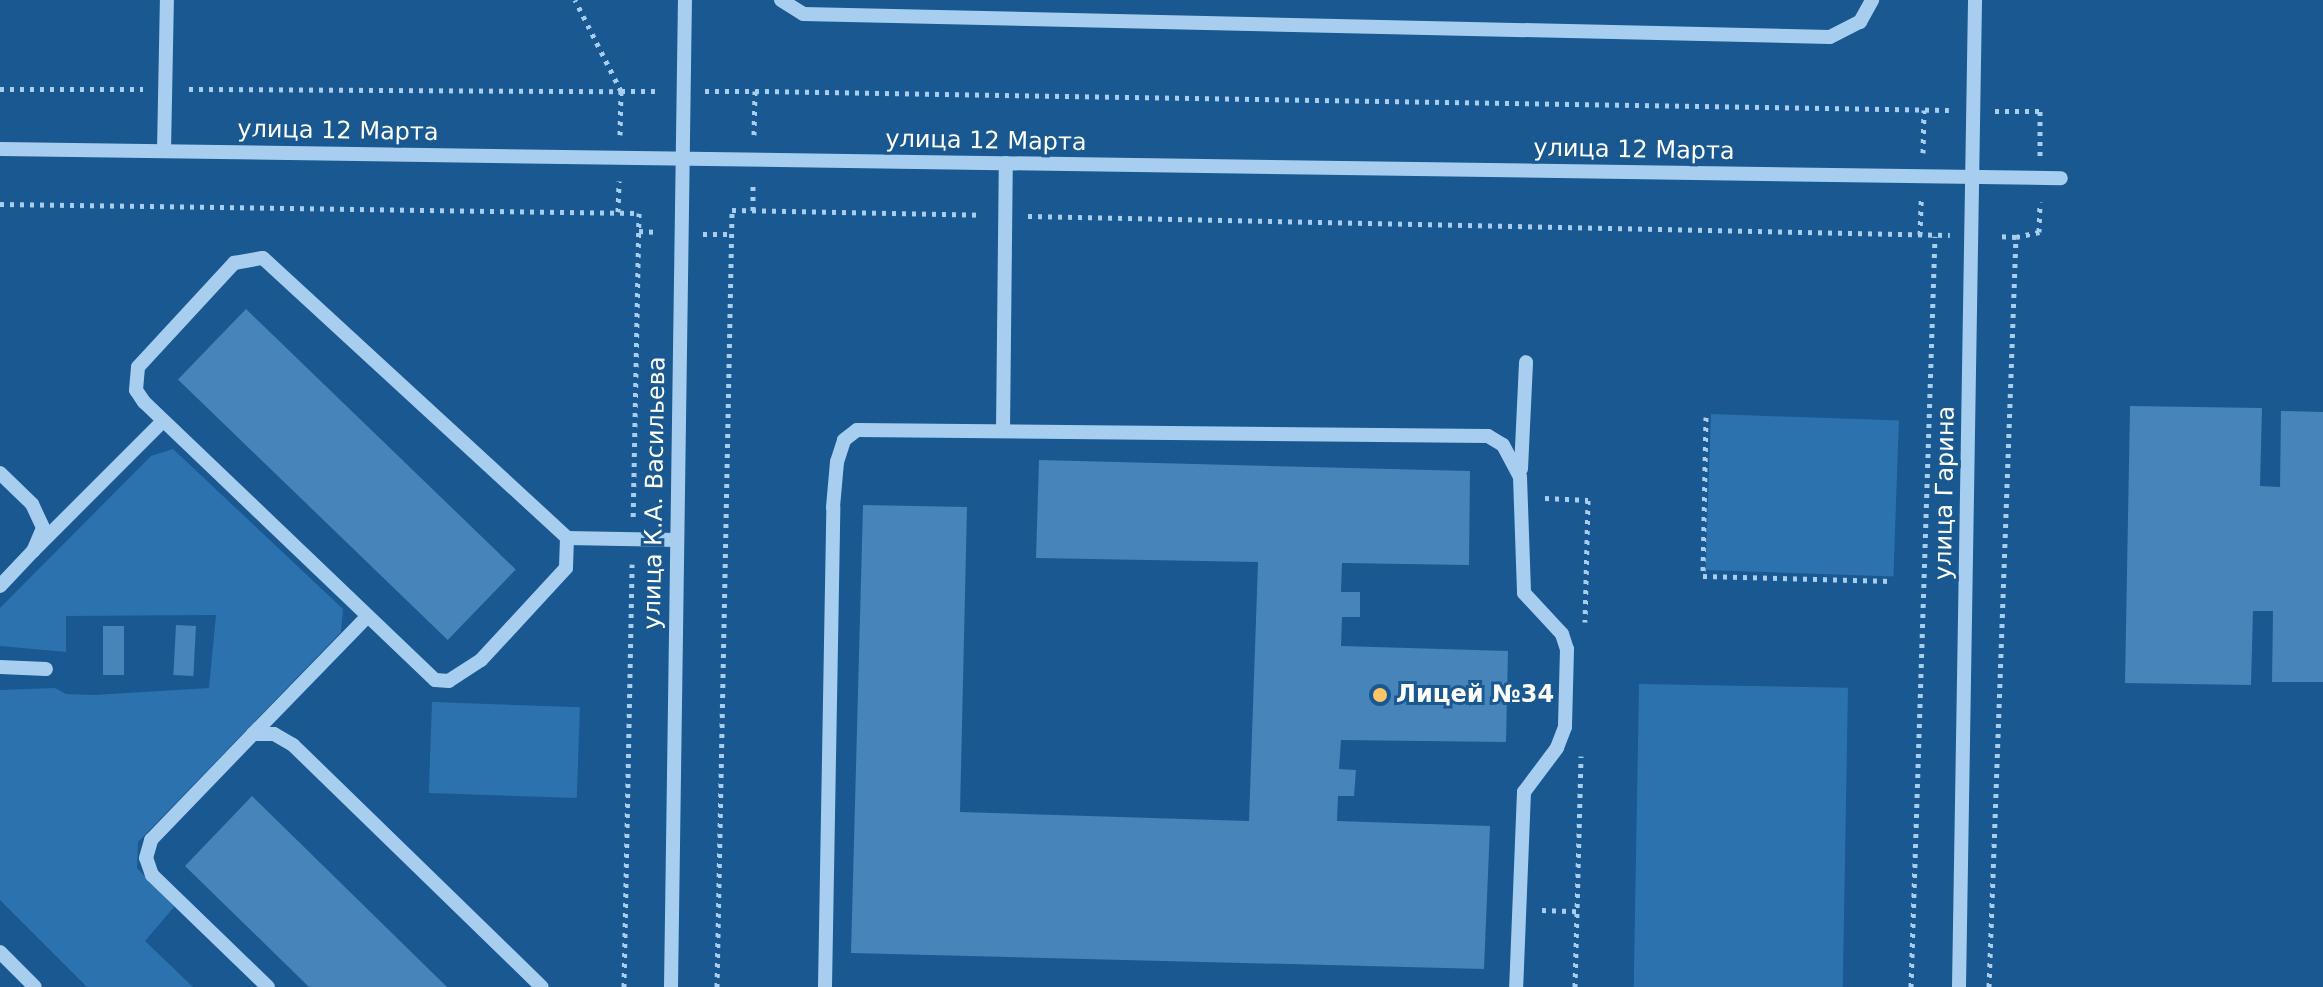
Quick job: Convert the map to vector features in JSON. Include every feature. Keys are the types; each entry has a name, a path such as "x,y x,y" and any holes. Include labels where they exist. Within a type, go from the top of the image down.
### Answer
{"street":[{"path":"164,151 167,0"},
{"name":"улица К.А. Васильева","path":"671,987 685,0"},
{"path":"781,0 803,14 1830,37 1860,22 1872,0"},
{"name":"улица Гарина","path":"1959,987 1975,0"},
{"name":"улица 12 Марта","path":"0,149 2061,178"},
{"path":"1003,431 1006,163"},
{"path":"567,538 566,568 481,660 449,681 421,672 163,421 136,390 138,367 234,263 263,258 567,538 677,540"},
{"path":"1516,987 1524,792 1557,748 1565,727 1567,649 1562,634 1524,593 1520,477 1526,362"},
{"path":"0,586 163,421"},
{"path":"825,987 837,462 844,440 857,430 1488,436 1514,458 1520,477"},
{"path":"0,473 32,504 43,528 33,551"},
{"path":"268,987 152,875 146,858 151,840 366,618"},
{"path":"0,667 46,669"},
{"path":"253,734 274,734 293,745 542,987"},
{"path":"0,952 35,987"}],"path":[{"path":"0,89 621,91 575,0"},
{"path":"755,91 1973,111"},
{"path":"0,204 639,213 624,987"},
{"path":"1911,987 1935,236"},
{"path":"1706,417 1703,576 1892,581"},
{"path":"1519,909 1577,911"}],"shaded area":[{"path":"1711,414 1899,421 1893,576 1706,570"},
{"path":"173,449 343,609 341,632 138,842 137,868 174,907 145,941 193,987 87,987 0,900 0,690 55,688 66,694 94,695 209,688 216,615 66,616 66,652 0,646 0,608 151,456"},
{"path":"1639,684 1848,688 1843,987 1634,987"},
{"path":"432,702 580,707 577,798 429,793"}],"building":[{"path":"246,309 516,569 448,640 178,379"},
{"path":"2130,406 2262,408 2260,486 2280,487 2281,411 2323,412 2323,682 2272,682 2273,611 2253,611 2251,685 2125,683"},
{"name":"Лицей №34","path":"1039,460 1470,471 1469,565 1342,563 1341,592 1360,592 1360,617 1342,617 1341,646 1508,651 1506,742 1341,740 1339,769 1356,770 1354,796 1338,796 1337,821 1490,826 1484,969 851,953 863,505 967,507 960,812 1249,821 1258,562 1036,558"},
{"path":"176,625 196,626 193,676 173,675"},
{"path":"103,626 124,626 124,675 103,675"},
{"path":"252,796 447,987 309,987 185,866"}],"place":[{"name":"Лицей №34","path":"1380,695"}]}
